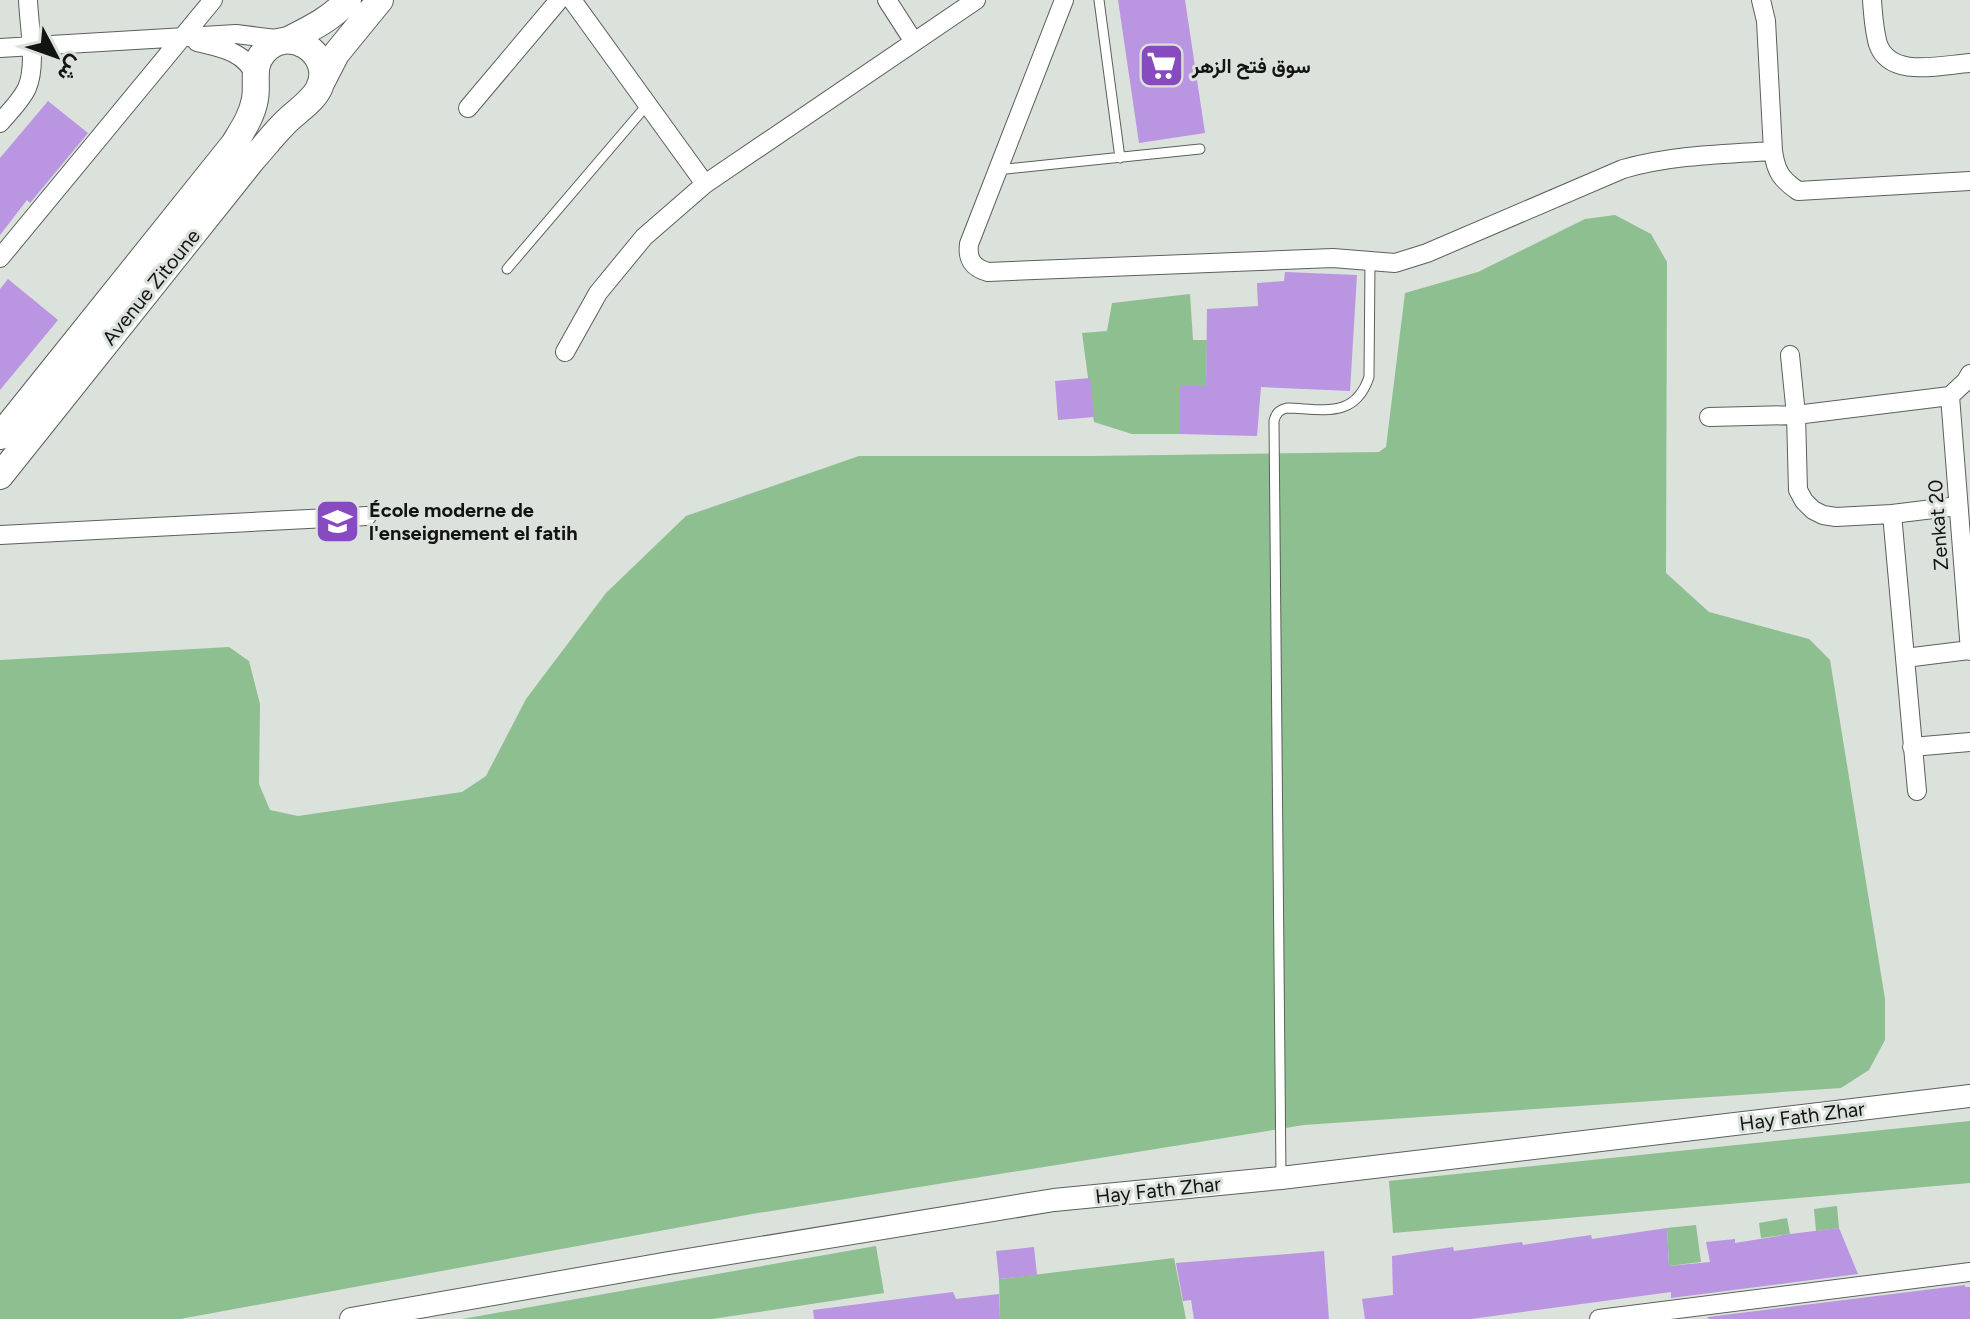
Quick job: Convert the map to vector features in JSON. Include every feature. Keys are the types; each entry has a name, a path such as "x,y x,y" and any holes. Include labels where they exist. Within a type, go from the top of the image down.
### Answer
{"main road":[{"path":"288,40 308,46 316,54 322,74 314,94 297,106 286,107 275,105 259,90 255,78 261,55 277,42 310,30 336,13 348,0"},
{"name":"Avenue Zitoune","path":"0,476 253,159 314,94 336,54 380,0"},
{"name":"Avenue Zitoune","path":"0,436 234,144 250,117 256,97 255,78"}],"street":[{"path":"0,123 28,86 32,69 28,0"},
{"path":"0,258 213,0"},
{"path":"468,108 559,0"},
{"path":"572,0 705,184"},
{"path":"887,0 914,42"},
{"path":"565,352 598,293 644,237 705,184 976,0"},
{"path":"1064,0 969,244 972,263 988,272 1333,258 1395,263 1411,259 1603,176 1643,163 1683,156 1773,151"},
{"path":"1761,0 1766,21 1773,151 1782,180 1798,191 1970,181"},
{"path":"1872,0 1878,44 1895,65 1916,67 1970,63"},
{"path":"0,48 236,34 288,40"},
{"path":"182,38 242,56 251,66 255,78"},
{"path":"1790,355 1796,415 1798,490 1813,510 1836,517 1958,506"},
{"path":"1709,417 1796,415 1950,396 1970,374"},
{"name":"Zenkat 20","path":"1950,396 1970,651"},
{"path":"1892,514 1917,791"},
{"path":"0,535 367,516"},
{"path":"1905,658 1970,651"},
{"path":"1912,747 1970,742"},
{"name":"Hay Fath Zhar","path":"351,1319 685,1260 1054,1200 1281,1178 1970,1096"},
{"path":"1599,1319 1970,1272"}],"lane":[{"path":"1099,0 1120,158"},
{"path":"507,269 647,105"},
{"path":"997,170 1200,149"},
{"path":"1281,1178 1274,421 1276,414 1287,408 1342,409 1364,391 1369,377 1370,261"}],"green space":[{"path":"1615,215 1651,234 1667,262 1666,573 1709,612 1809,639 1830,660 1885,999 1885,1040 1869,1070 1841,1088 1304,1125 752,1214 180,1319 0,1319 0,660 229,647 249,661 260,704 259,784 270,810 298,816 462,792 486,776 526,699 606,593 686,516 859,456 1379,452 1386,447 1405,293 1478,272 1585,219"},
{"path":"1190,294 1193,340 1207,340 1206,386 1179,386 1179,434 1132,434 1094,422 1082,333 1107,331 1112,303"},
{"path":"1970,1121 1970,1183 1393,1233 1389,1181"},
{"path":"1837,1206 1839,1228 1816,1231 1814,1209"},
{"path":"1787,1218 1790,1234 1761,1238 1759,1223"},
{"path":"1696,1225 1701,1262 1669,1266 1667,1228"},
{"path":"876,1246 884,1293 712,1319 462,1319"},
{"path":"1174,1258 1186,1319 1000,1319 999,1279"}],"building":[{"name":"سوق فتح الزهر","path":"1118,0 1185,0 1205,133 1139,143"},
{"path":"48,101 88,133 30,203 27,200 0,235 0,158"},
{"path":"1285,272 1357,275 1350,391 1261,387 1257,436 1179,434 1179,386 1206,386 1207,309 1258,306 1257,283 1284,281"},
{"path":"8,279 58,320 0,390 0,289"},
{"path":"1090,378 1094,417 1058,420 1055,381"},
{"path":"1667,1228 1669,1266 1710,1262 1706,1242 1735,1239 1735,1243 1839,1228 1858,1274 1671,1298 1671,1292 1471,1319 1365,1319 1362,1299 1393,1295 1392,1256 1453,1247 1454,1251 1522,1242 1523,1245 1591,1235 1592,1239"},
{"path":"1034,1247 1037,1275 999,1279 996,1251"},
{"path":"1324,1251 1329,1319 1194,1319 1191,1300 1183,1301 1176,1263"},
{"path":"1965,1285 1970,1287 1970,1319 1708,1319 1708,1317"},
{"path":"953,1292 956,1299 999,1294 1000,1319 814,1319 813,1310"}],"place":[{"name":"سوق فتح الزهر","path":"1161,66"},
{"name":"École moderne de l'enseignement el fatih","path":"338,521"}]}
